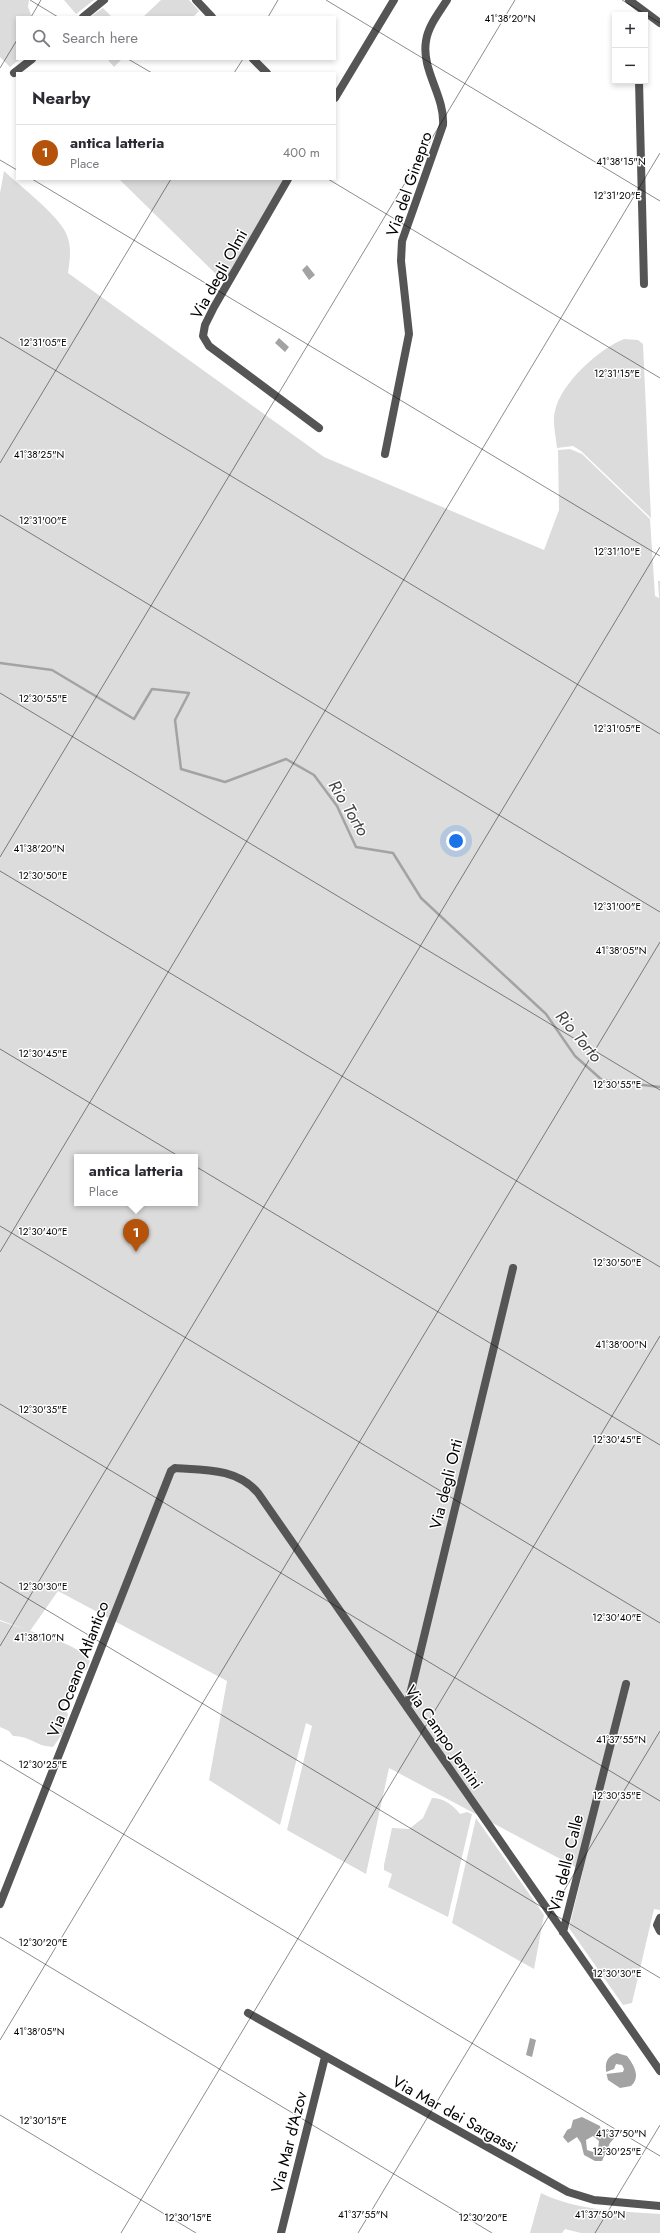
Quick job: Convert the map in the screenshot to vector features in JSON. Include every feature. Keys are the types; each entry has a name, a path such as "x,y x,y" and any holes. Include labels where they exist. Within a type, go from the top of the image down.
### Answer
{"street":[{"path":"84,16 104,0"},
{"path":"196,0 211,16"},
{"path":"336,96 394,0"},
{"name":"Via del Ginepro","path":"385,454 410,334 401,261 402,240 440,139 443,125 441,104 426,57 426,42 432,25 447,0"},
{"path":"630,0 642,12"},
{"path":"648,17 660,23"},
{"path":"14,73 31,60"},
{"path":"254,60 266,72"},
{"path":"640,84 644,284"},
{"name":"Via degli Olmi","path":"287,180 214,306 205,325 203,336 209,346 319,428"},
{"name":"Via degli Orti","path":"407,1707 512,1268"},
{"name":"Via Campo Jemini","path":"175,1468 216,1471 236,1476 251,1485 660,2071"},
{"name":"Via Oceano Atlantico","path":"0,1904 167,1480 175,1468"},
{"name":"Via delle Calle","path":"563,1932 626,1684"},
{"path":"660,1918 657,1925 660,1931"},
{"name":"Via Mar dei Sargassi","path":"248,2013 324,2057 568,2192 594,2200 660,2206"},
{"name":"Via Mar d'Azov","path":"282,2233 324,2057"}],"shaded area":[{"path":"0,0 29,0 28,7 32,16 16,16 16,60 19,60 10,67 0,57"},
{"path":"64,0 94,0 76,14"},
{"path":"161,0 189,0 199,11 194,16 144,16"},
{"path":"103,8 111,16 91,16"},
{"path":"108,60 121,60 114,67"},
{"path":"4,171 38,200 62,226 68,238 70,248 68,273 324,457 544,550 559,510 558,450 570,449 582,454 650,519 655,596 659,598 658,581 660,581 660,1910 654,1909 632,2003 623,2005 569,1928 583,1871 389,1768 366,1874 287,1830 312,1726 306,1723 280,1825 209,1780 227,1681 58,1591 30,1631 0,1620 0,193"},
{"path":"120,180 285,180 225,283"},
{"path":"307,265 315,275 309,280 302,270"},
{"path":"279,338 289,347 285,352 275,343"},
{"path":"624,339 638,340 643,344 651,518 581,451 573,446 557,448 554,415 559,400 565,389 582,368 614,344"},
{"path":"0,1621 49,1637 75,1648 84,1654 90,1661 87,1669 69,1681 69,1696 63,1707 68,1714 63,1733 53,1747 41,1745 24,1737 13,1736 9,1731 0,1727"},
{"path":"432,1798 440,1799 448,1803 460,1814 467,1812 472,1814 448,1917 388,1887 392,1874 384,1870 392,1828 409,1829 423,1818"},
{"path":"476,1818 544,1915 534,1969 452,1923"},
{"path":"530,2038 536,2040 532,2057 526,2055"},
{"path":"617,2053 627,2056 634,2067 636,2079 631,2086 620,2088 608,2080 606,2072 607,2060 609,2057"},
{"path":"582,2117 600,2126 601,2131 605,2134 614,2133 617,2135 610,2143 602,2161 595,2161 584,2155 581,2143 577,2137 568,2143 563,2137 567,2130 571,2128 573,2120","holes":["593,2136 599,2141 598,2149 593,2152 587,2150 586,2140"]},
{"path":"541,2193 555,2199 584,2207 614,2211 660,2214 660,2233 581,2233 565,2229 562,2233 530,2233"}],"pier":[{"path":"616,2064 622,2065 624,2069 623,2072 606,2074 606,2072 614,2069"}],"waterway":[{"name":"Rio Torto","path":"0,663 52,670 134,719 152,689 189,693 175,720 181,769 225,782 286,759 314,775 337,806 356,847 393,853 421,898 546,1014 575,1056 602,1080 660,1087"}],"place":[{"name":"antica latteria","path":"136,1252"}]}
